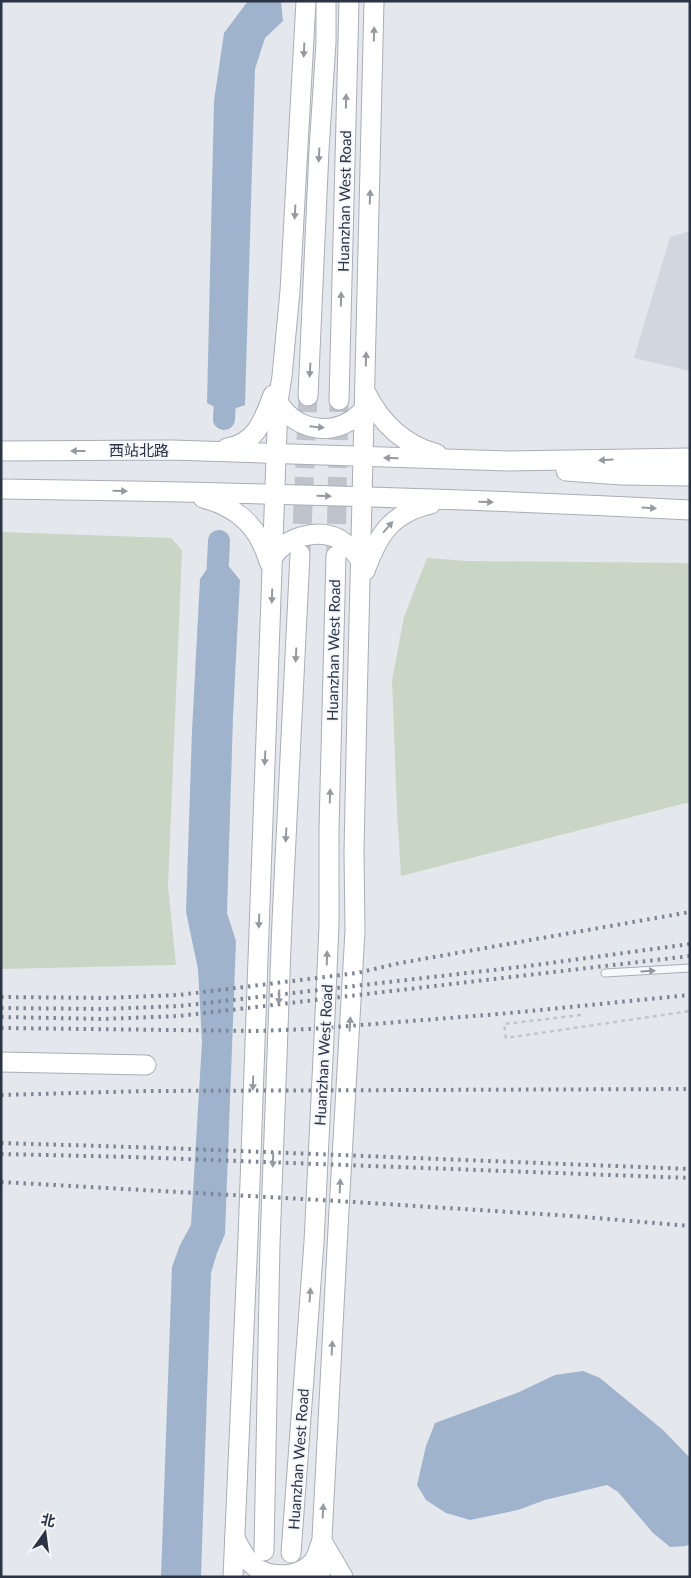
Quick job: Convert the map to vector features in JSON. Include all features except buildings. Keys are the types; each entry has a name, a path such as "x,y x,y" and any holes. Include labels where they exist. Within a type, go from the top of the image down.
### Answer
{"main road":[{"path":"233,1577 248,1238 278,402 291,282 306,1"},
{"name":"Huanzhan West Road","path":"308,396 319,150 326,42 326,1"},
{"name":"Huanzhan West Road","path":"339,400 349,1"},
{"path":"320,1577 355,931 354,852 374,1"},
{"path":"196,451 230,448 248,440 260,427 282,376"},
{"path":"278,402 283,410 297,422 322,428 349,423 365,400"},
{"path":"365,400 395,432 406,440 434,453 460,460 690,458"},
{"name":"西站北路","path":"1,451 196,451 460,460"},
{"path":"508,461 591,474 690,476"},
{"path":"1,489 450,500 690,510"},
{"path":"181,492 211,500 240,514 257,534 273,565"},
{"path":"360,587 376,544 384,530 393,521 406,512 450,500"},
{"path":"273,565 278,549 294,539 306,536 327,535 347,545 361,561"},
{"name":"Huanzhan West Road","path":"264,1551 270,1244 280,970 300,554"},
{"name":"Huanzhan West Road","path":"291,1553 314,1242 329,926 329,828 336,556"},
{"path":"1,1062 146,1065"},
{"path":"235,1536 250,1563 260,1571 274,1575 293,1574 307,1568 315,1559 322,1539"},
{"path":"322,1539 343,1577"}],"lane":[{"path":"606,973 690,968"}],"path":[{"path":"581,1015 504,1024 506,1038 690,1011"}],"shaded area":[{"path":"690,231 690,371 634,358 670,237"}],"green space":[{"path":"1,532 171,538 182,550 168,886 176,965 1,969"},
{"path":"427,558 467,561 690,563 690,802 401,876 392,681 404,617"}],"water":[{"path":"248,1 281,1 283,21 265,38 255,69 245,405 225,412 207,403 214,101 224,33"},
{"path":"218,553 240,580 233,716 227,913 236,941 225,1234 211,1273 201,1577 161,1577 172,1267 180,1245 191,1225 202,1042 198,969 186,912 192,731 200,579"},
{"path":"583,1371 600,1378 663,1430 690,1458 690,1544 670,1547 653,1533 618,1492 607,1485 545,1500 518,1510 470,1520 446,1513 426,1500 417,1485 426,1446 435,1423 517,1393 555,1375"}],"waterway":[{"path":"224,419 226,382"},
{"path":"217,582 219,541"}],"tunnel":[{"path":"301,552 308,396"},
{"path":"336,552 339,400"}],"railway":[{"path":"1,997 104,998 179,995 357,973 400,963 690,912"},
{"path":"1,1008 105,1009 180,1006 528,966 690,944"},
{"path":"1,1017 104,1019 179,1016 690,956"},
{"path":"1,1028 256,1031 311,1029 499,1014 690,995"},
{"path":"1,1095 146,1091 690,1089"},
{"path":"1,1143 690,1169"},
{"path":"1,1154 132,1157 690,1178"},
{"path":"1,1182 338,1201 572,1216 690,1226"}]}
